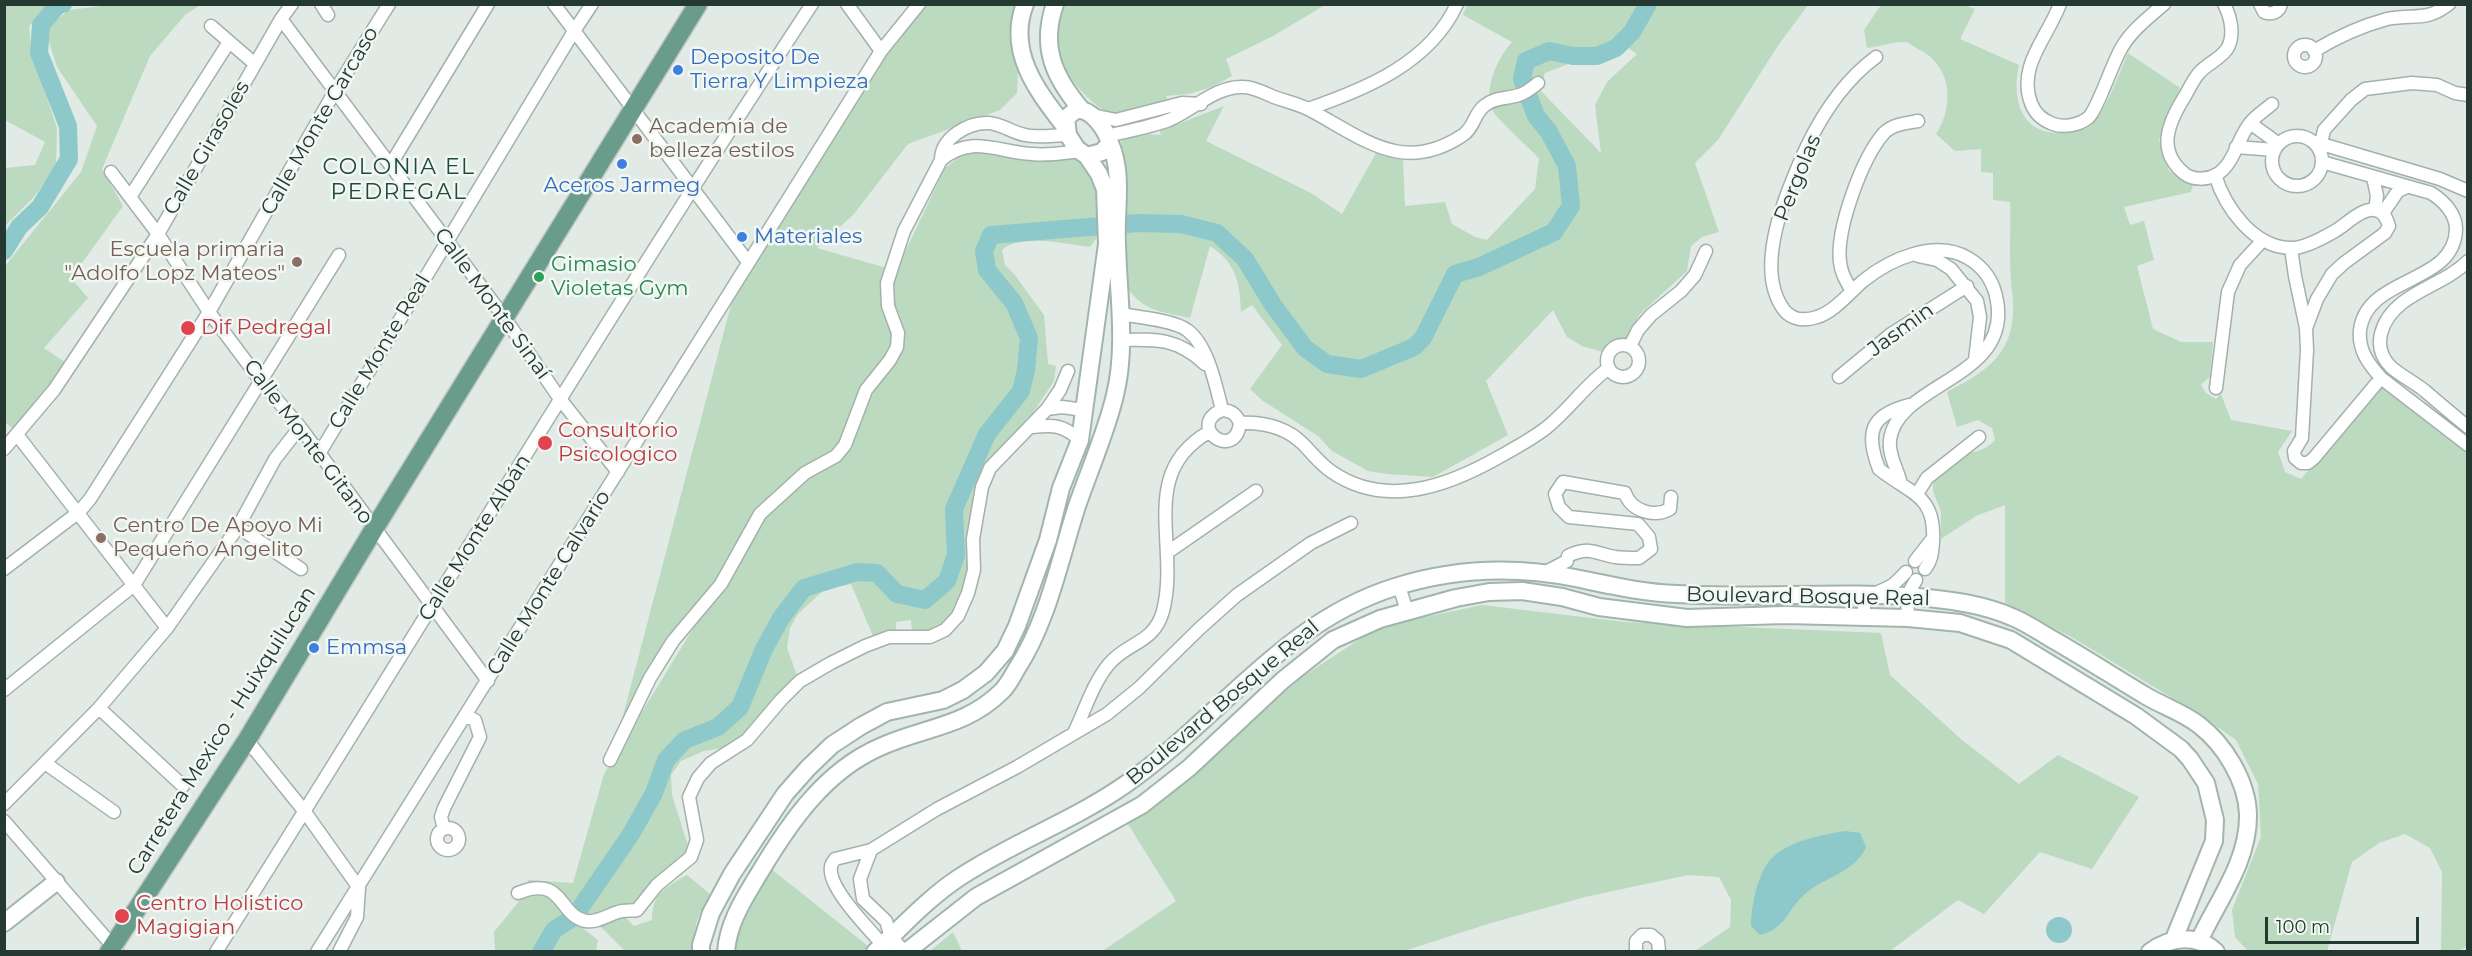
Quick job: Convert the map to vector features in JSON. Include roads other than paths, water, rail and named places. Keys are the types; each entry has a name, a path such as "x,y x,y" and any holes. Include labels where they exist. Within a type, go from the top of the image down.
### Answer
{"main road":[{"name":"Carretera Mexico - Huixquilucan","path":"113,949 247,741 374,529 698,4"}],"street":[{"name":"Calle Girasoles","path":"4,449 18,436 54,390 158,234 281,19 292,4"},
{"name":"Calle Monte Carcaso","path":"4,569 79,512 116,459 209,312 335,91 389,4"},
{"path":"391,164 488,4"},
{"path":"554,4 748,262"},
{"name":"Calle Monte Real","path":"319,454 592,4"},
{"name":"Calle Monte Albán","path":"216,951 433,608 691,189 812,4"},
{"path":"847,4 881,51"},
{"name":"Calle Monte Calvario","path":"317,951 359,888 881,51 919,4"},
{"path":"1025,4 1019,31 1027,73 1038,93 1111,190"},
{"path":"701,951 711,913 732,874 784,794 832,745 887,712 943,700 955,695 986,673 1005,651 1056,544 1115,396 1120,367 1120,314 1112,244 1111,190 1119,174 1116,157 1109,140 1057,77 1047,36 1055,4"},
{"path":"1308,110 1365,87 1410,62 1443,28 1457,4"},
{"path":"2060,4 2042,35 2026,77 2028,95 2034,110 2044,120 2057,125 2077,125 2090,117 2122,47 2136,29 2164,4"},
{"path":"2224,4 2229,14 2232,32 2228,48 2199,73 2175,111 2168,129 2168,150 2177,167 2190,177 2202,179 2215,175 2228,164 2250,123 2272,104"},
{"path":"2260,4 2264,12 2271,14 2278,11 2281,4"},
{"path":"2314,51 2354,31 2387,20 2410,16 2426,18 2449,4"},
{"name":"Calle Monte Sinaí","path":"281,19 504,317 560,399 618,472"},
{"path":"211,26 255,64"},
{"path":"130,197 229,42"},
{"name":"Pergolas","path":"1876,57 1856,72 1813,135 1781,207 1774,240 1773,287 1781,306 1789,316 1804,320 1819,317 1865,279 1912,255 1936,250 1953,251 1970,259 1986,273 1995,289 1998,325 1990,344 1975,360 1913,404 1899,417 1890,441 1900,484"},
{"path":"2468,95 2455,93 2437,85 2412,83 2387,84 2365,89 2324,130 2321,144 2322,162 2317,177 2303,185 2295,186 2280,179 2276,173 2273,158 2277,147 2285,140 2299,136 2321,144 2440,179 2468,192"},
{"path":"610,760 650,678 673,641 721,584 760,514 806,474 836,456 845,445 866,390 890,360 897,347 898,333 888,306 887,283 904,231 941,160 949,154 969,146 981,145 1023,154 1102,152 1109,140 1166,122 1201,104 1216,93 1233,87 1246,87 1308,110 1371,145 1408,153 1442,147 1470,130 1475,117 1484,105 1529,89"},
{"path":"1067,132 1068,115 1085,111 1116,120 1182,103 1201,104"},
{"path":"1852,291 1843,276 1839,259 1850,198 1867,162 1885,132 1899,124 1918,122"},
{"path":"941,160 941,153 948,142 968,127 990,123 1024,135 1067,132"},
{"path":"2250,123 2277,147"},
{"path":"1023,154 1019,147 1024,135"},
{"path":"2236,147 2277,147"},
{"path":"2322,162 2431,193 2443,200 2456,224 2456,238 2445,258 2415,278 2377,298 2367,308 2361,321 2361,350 2381,378 2466,440"},
{"name":"Calle Monte Gitano","path":"111,172 158,234 209,312 260,380 300,427 488,681"},
{"path":"2215,175 2228,206 2250,230 2263,240 2291,248 2320,239 2363,212 2379,211 2398,191 2407,187"},
{"path":"2306,328 2320,293 2332,274 2385,233 2389,226 2379,211 2373,177"},
{"path":"2216,388 2228,292 2240,266 2263,240"},
{"path":"726,951 727,935 742,901 784,833 811,799 833,777 861,756 903,738 964,719 978,711 1003,690 1033,641 1055,583 1061,488 1080,440 1112,244"},
{"path":"2291,248 2306,328 2302,438 2294,451 2295,458 2301,463 2308,463 2314,458 2381,378"},
{"path":"1630,346 1638,330 1651,315 1681,291 1695,275 1706,251"},
{"path":"4,690 134,585 231,434 260,380 339,255"},
{"path":"1912,255 1937,260 1952,269 1977,301 1980,317 1975,360"},
{"path":"2468,261 2402,303 2382,326 2379,341 2382,355 2390,366 2423,389 2468,427"},
{"path":"2415,278 2427,289"},
{"name":"Jasmin","path":"1839,377 1891,334 1967,286"},
{"path":"1120,314 1164,322 1188,330 1199,345 1211,369 1222,410"},
{"path":"1161,341 1164,322"},
{"path":"1120,340 1161,341 1189,349 1211,369"},
{"path":"1619,345 1630,346 1635,349 1640,358 1635,372 1621,377 1611,372 1608,357 1610,352 1619,345"},
{"path":"1240,423 1255,422 1281,428 1302,443 1320,464 1344,480 1373,490 1407,492 1438,486 1469,474 1521,445 1547,427 1592,380 1609,368"},
{"path":"518,893 540,887 557,896 577,916 590,922 620,911 637,910 657,885 691,857 697,840 689,797 698,778 711,763 747,740 800,681 865,646 889,637 930,636 945,630 958,616 968,593 974,570 973,539 982,487 990,468 1047,409 1060,390 1068,371"},
{"name":"Pergolas","path":"1913,404 1894,409 1881,416 1874,426 1871,439 1879,469 1917,494"},
{"path":"1047,409 1062,407 1084,410"},
{"path":"1222,410 1230,411 1240,423 1239,432 1233,439 1224,441 1215,439 1209,432 1208,422 1213,414 1222,410"},
{"path":"1030,427 1052,425 1067,428 1080,440"},
{"name":"Calle Monte Real","path":"4,804 99,708 167,628 238,527 275,459 300,427"},
{"path":"1073,734 1097,683 1110,662 1145,639 1156,628 1163,612 1168,582 1166,490 1170,472 1193,441 1209,432"},
{"path":"18,436 167,628"},
{"path":"1920,565 1933,538 1929,507 1917,494 1927,478 1979,437"},
{"path":"1574,578 1568,556 1580,550 1615,557 1639,558 1651,549 1649,537 1638,524 1569,517 1558,507 1555,494 1563,482 1625,493 1627,498 1641,511 1662,514 1670,509 1671,497"},
{"path":"1168,552 1256,491"},
{"path":"906,951 885,946 849,906 831,874 831,865 835,859 871,850 938,809 1017,767 1107,714 1139,688 1237,595 1311,543 1351,523"},
{"path":"238,527 301,569"},
{"path":"1543,574 1568,561"},
{"name":"Boulevard Bosque Real","path":"885,946 940,892 962,876 1059,825 1122,787 1148,768 1299,635 1353,603 1399,586 1451,573 1488,570 1543,574 1676,594 1907,596 1959,602 2014,617 2200,725 2225,753 2236,771 2245,796 2248,815 2246,841 2240,861 2199,941"},
{"path":"1864,617 1863,605 1870,594 1892,586 1906,572"},
{"path":"1908,618 1907,596 1916,580"},
{"path":"1399,586 1407,612"},
{"name":"Boulevard Bosque Real","path":"906,951 976,897 1142,805 1189,768 1283,680 1326,645 1356,628 1456,598 1489,592 1522,591 1562,597 1599,607 1687,618 1785,615 1908,618 1960,623 2011,640 2136,716 2181,749 2206,783 2211,798 2215,831 2207,863 2175,939"},
{"path":"99,708 183,786"},
{"path":"444,829 441,817 444,808 480,737 475,720 466,716"},
{"path":"247,741 305,812 359,888 357,917 339,951"},
{"path":"45,763 114,812"},
{"path":"4,821 113,949"},
{"path":"767,823 784,833"},
{"path":"871,850 860,879 863,899 886,921 885,946"},
{"path":"4,923 56,882"},
{"path":"849,906 863,899"},
{"path":"1636,951 1636,941 1642,935 1651,935 1658,941 1659,951"},
{"path":"2150,951 2175,939 2199,941 2216,951"}],"water":[{"path":"1845,831 1860,833 1866,847 1861,856 1847,869 1804,895 1776,928 1760,935 1751,926 1752,909 1756,889 1768,862 1782,850 1799,842"},
{"path":"2059,917 2068,921 2072,930 2068,939 2059,943 2050,939 2046,930 2050,921"}],"waterway":[{"path":"4,251 19,227 40,207 69,159 68,126 39,53 41,25 58,5 63,4"},
{"path":"541,952 554,930 574,917 631,834 654,793 666,760 685,740 718,727 740,707 764,649 781,618 804,588 857,572 877,573 897,594 925,600 947,581 956,555 954,509 987,434 1021,391 1026,370 1029,338 1014,303 987,270 984,251 991,235 1138,223 1181,224 1217,233 1245,259 1273,305 1305,348 1327,364 1361,369 1414,347 1423,338 1455,274 1479,267 1554,232 1571,206 1567,166 1549,132 1536,116 1522,79 1526,61 1549,51 1573,56 1597,56 1616,48 1632,32 1648,4"}],"place":[{"name":"Deposito De Tierra Y Limpieza","path":"678,70"},
{"name":"Academia de belleza estilos","path":"637,139"},
{"name":"Aceros Jarmeg","path":"622,164"},
{"name":"Materiales","path":"742,237"},
{"name":"Escuela primaria \"Adolfo Lopz Mateos\"","path":"297,262"},
{"name":"Gimasio Violetas Gym","path":"539,277"},
{"name":"Dif Pedregal","path":"188,328"},
{"name":"Consultorio Psicologico","path":"545,443"},
{"name":"Centro De Apoyo Mi Pequeño Angelito","path":"101,538"},
{"name":"Emmsa","path":"314,648"},
{"name":"Centro Holistico Magigian","path":"122,916"}],"district":[{"name":"COLONIA EL PEDREGAL","path":"399,180"}]}
